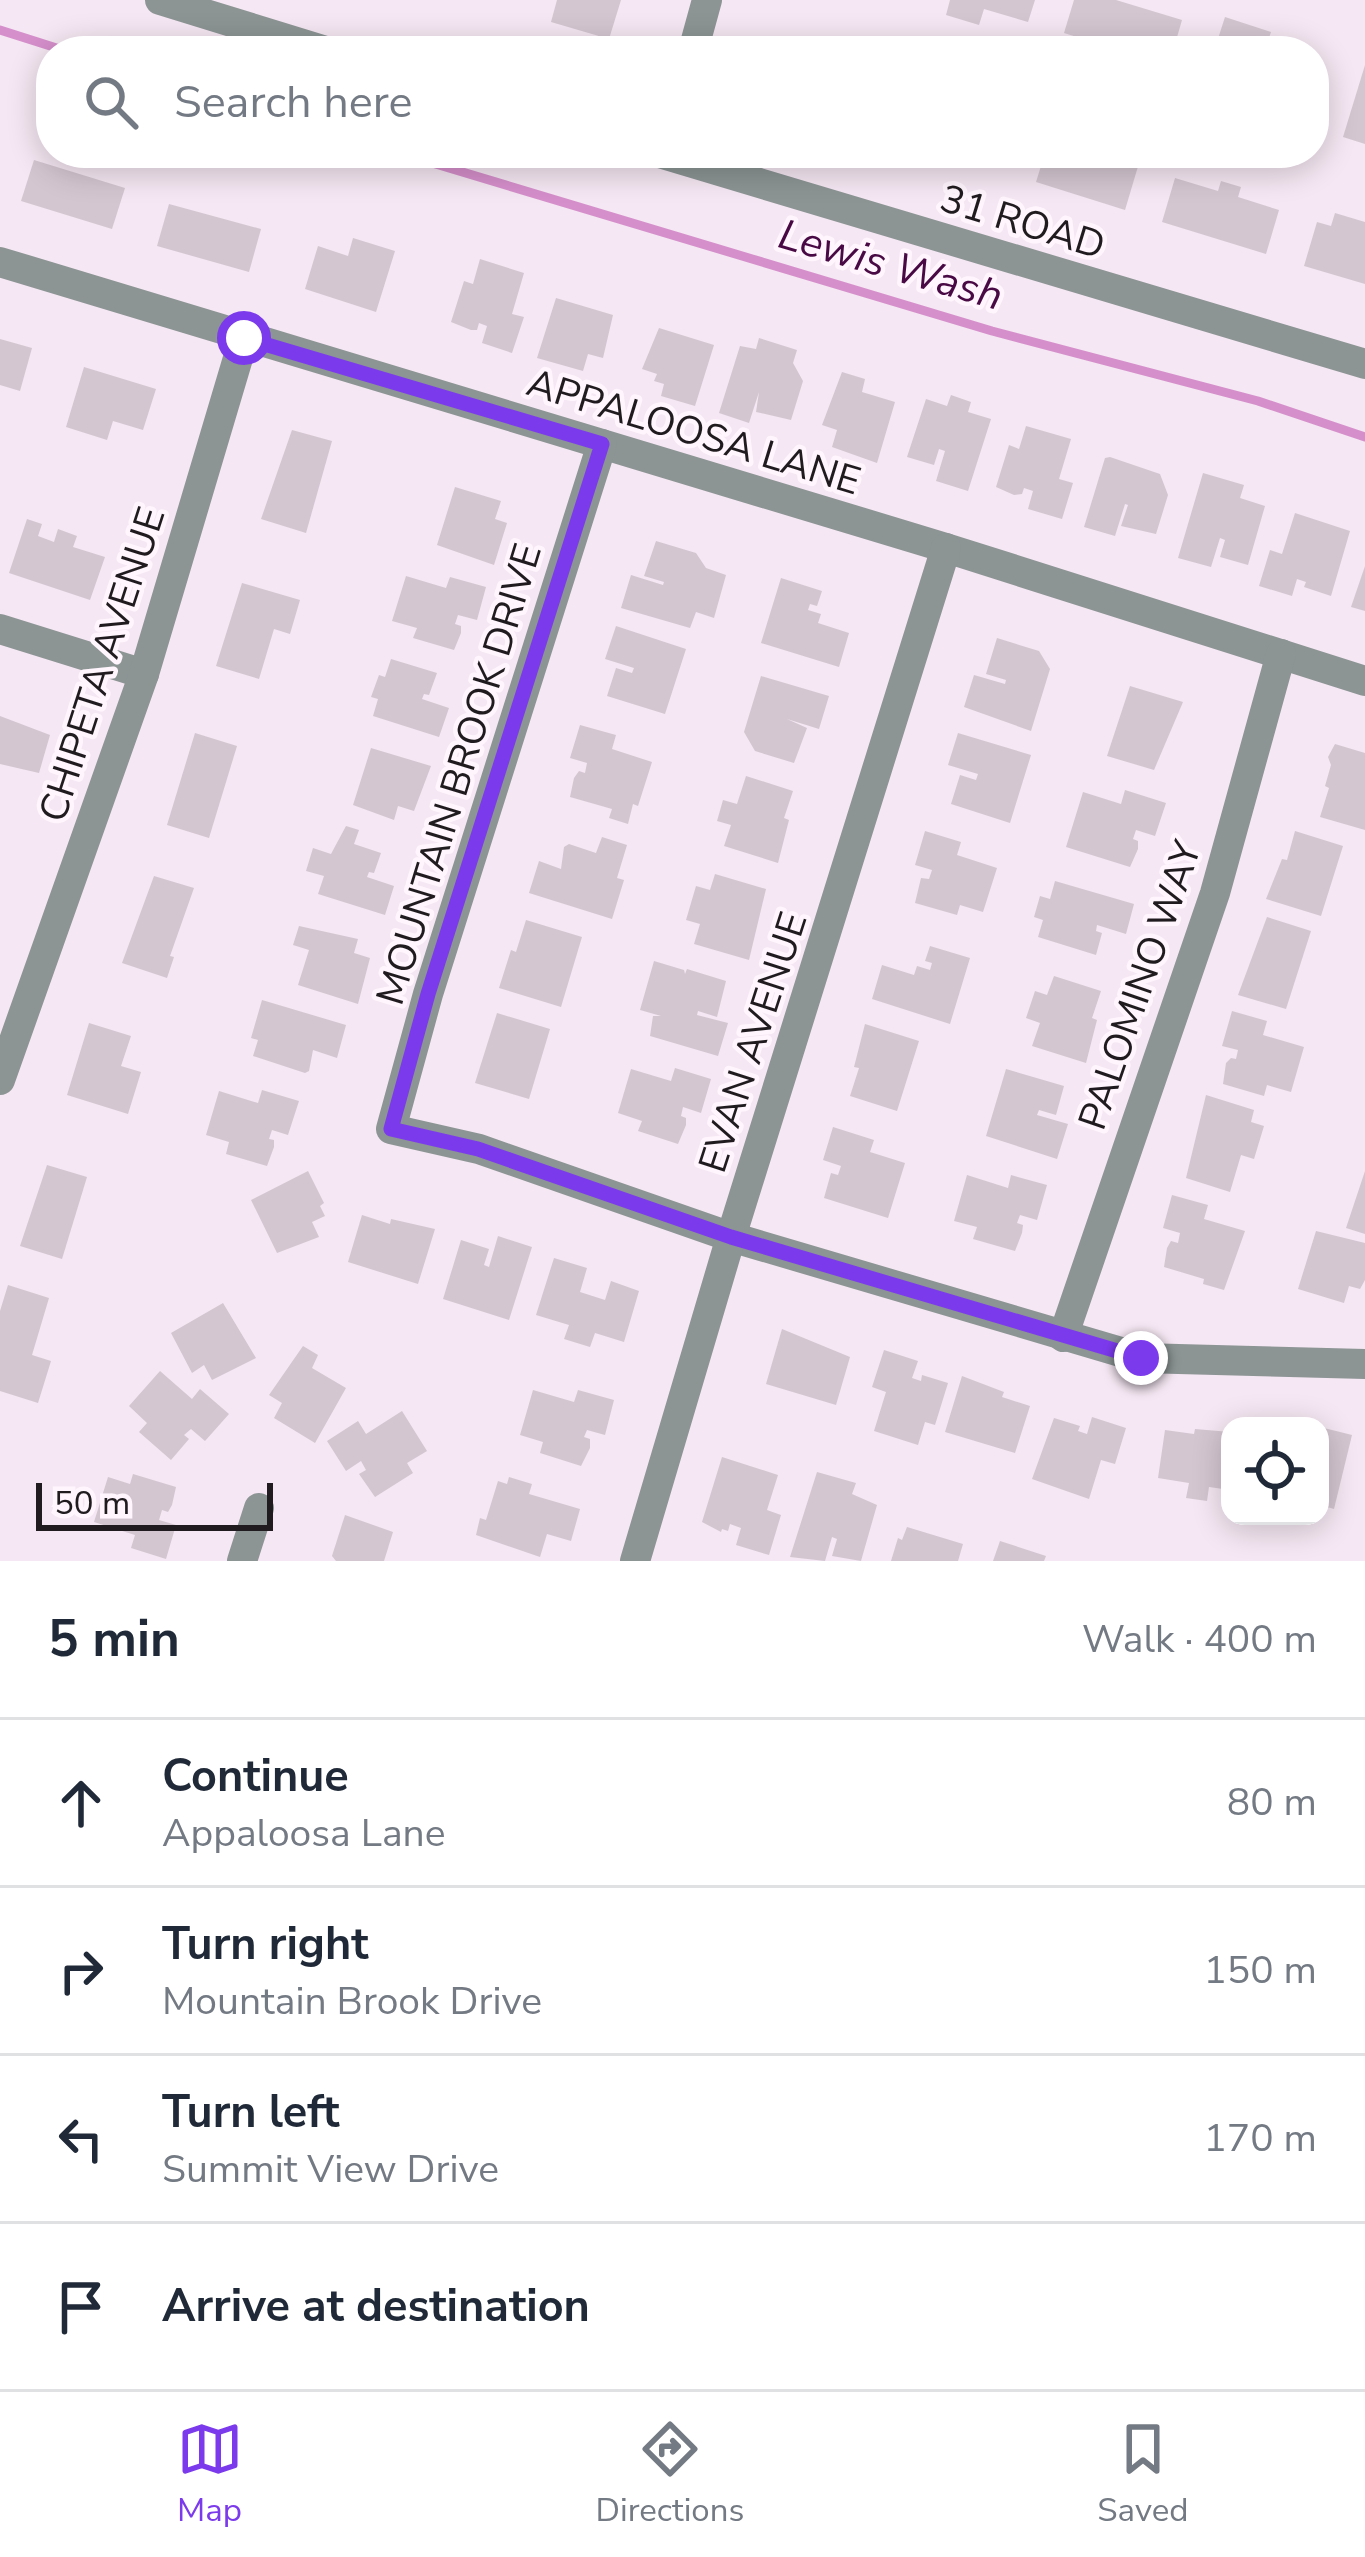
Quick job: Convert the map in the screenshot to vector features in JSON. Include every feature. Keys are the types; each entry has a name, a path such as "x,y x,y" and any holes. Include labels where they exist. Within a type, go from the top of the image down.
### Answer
{"street":[{"path":"160,0 277,36"},
{"path":"697,36 707,0"},
{"name":"31 ROAD","path":"711,168 1365,364"},
{"name":"APPALOOSA LANE","path":"0,262 946,548 1365,681"},
{"name":"CHIPETA AVENUE","path":"0,1079 11,1013 144,674 244,338"},
{"name":"MOUNTAIN BROOK DRIVE","path":"602,444 428,994 391,1129 478,1149 731,1237"},
{"name":"EVAN AVENUE","path":"635,1561 946,548"},
{"path":"0,629 144,674"},
{"name":"PALOMINO WAY","path":"1063,1337 1215,893 1281,654"},
{"path":"731,1237 1141,1358 1365,1364"},
{"path":"242,1561 259,1508"}],"building":[{"path":"557,0 621,0 610,36 551,22"},
{"path":"950,0 1035,0 1028,22 984,9 979,25 946,15"},
{"path":"1074,0 1116,0 1182,20 1177,36 1064,33"},
{"path":"1225,17 1271,32 1270,36 1219,36"},
{"path":"1365,65 1365,144 1343,137"},
{"path":"34,160 36,168 60,168 125,188 112,229 21,201"},
{"path":"1040,168 1138,168 1125,210 1036,182"},
{"path":"1175,178 1218,191 1221,181 1241,187 1238,197 1279,210 1266,254 1162,222"},
{"path":"169,204 261,229 249,272 157,246"},
{"path":"1335,213 1365,222 1365,284 1304,266 1317,222 1331,226"},
{"path":"353,238 395,251 376,312 305,289 318,246 348,256"},
{"path":"480,259 524,273 512,314 524,317 512,353 482,343 487,326 479,323 477,330 471,330 451,322 464,281 473,284"},
{"path":"556,298 613,315 603,358 588,354 583,371 537,358"},
{"path":"659,328 714,345 695,406 661,396 664,384 654,381 657,374 642,369"},
{"path":"759,338 797,350 793,363 803,381 791,420 756,412 759,392 749,423 719,413 740,346 756,349"},
{"path":"0,339 32,348 20,391 0,385"},
{"path":"84,367 156,389 143,430 113,421 107,440 66,427"},
{"path":"842,372 865,379 862,392 895,402 877,463 832,447 837,430 822,425"},
{"path":"951,395 971,402 968,412 991,419 968,491 936,481 945,451 939,449 934,465 907,457 926,399 947,406"},
{"path":"1026,426 1071,439 1059,479 1073,483 1062,519 1028,509 1033,491 1024,488 1022,494 1014,495 996,487 1009,445 1019,449"},
{"path":"292,430 332,441 306,533 261,519"},
{"path":"1105,458 1160,474 1168,495 1156,534 1121,526 1125,504 1115,536 1084,527"},
{"path":"1203,473 1244,485 1240,498 1265,506 1248,565 1220,557 1225,540 1220,538 1211,567 1178,558"},
{"path":"455,487 501,501 495,519 507,523 494,565 437,545"},
{"path":"1295,513 1350,531 1331,596 1304,587 1306,582 1297,579 1292,596 1259,586 1270,550 1282,554"},
{"path":"27,519 42,524 38,536 54,542 58,529 77,536 73,547 105,557 90,600 9,573"},
{"path":"656,541 696,553 706,568 726,575 714,618 696,612 690,628 621,608 631,575 663,585 644,576"},
{"path":"1365,566 1365,611 1351,607"},
{"path":"406,576 446,588 450,577 486,587 477,620 458,615 455,624 461,626 461,633 454,650 413,638 417,628 392,621"},
{"path":"781,578 822,591 817,606 810,604 808,610 821,614 818,623 849,633 839,667 761,643"},
{"path":"242,583 300,600 290,634 274,629 259,679 216,666"},
{"path":"616,626 686,649 665,714 607,696 616,668 632,673 634,668 605,659"},
{"path":"997,638 1039,651 1050,669 1031,731 964,707 974,675 1005,684 1006,680 986,674"},
{"path":"391,659 437,673 429,695 422,699 449,708 439,737 373,716 378,699 371,697"},
{"path":"761,676 829,696 819,729 787,719 807,728 794,763 755,751 744,732"},
{"path":"1130,686 1183,702 1154,770 1107,756"},
{"path":"0,716 50,735 39,773 0,764"},
{"path":"580,725 616,735 612,749 652,762 628,824 609,818 612,809 570,797 574,778 579,771 585,773 587,763 570,758"},
{"path":"195,733 237,746 209,838 167,825"},
{"path":"958,733 1031,755 1010,823 951,804 960,775 976,780 978,774 948,765"},
{"path":"1335,744 1365,753 1365,830 1320,817 1329,788 1325,786 1331,765 1328,757"},
{"path":"371,748 431,766 414,811 398,806 394,820 353,805"},
{"path":"746,776 793,791 778,863 724,846 731,825 717,821 723,800 737,804"},
{"path":"1125,790 1166,803 1155,836 1136,830 1133,839 1138,849 1130,867 1066,847 1083,792 1121,804"},
{"path":"346,826 359,830 354,844 381,853 374,873 367,877 394,886 385,915 318,894 324,876 306,871 313,848 331,854"},
{"path":"925,831 961,842 957,855 997,868 983,912 960,905 957,915 915,903 921,878 929,879 932,870 915,865"},
{"path":"1295,831 1343,846 1321,916 1266,899 1282,859 1287,860"},
{"path":"602,837 627,845 617,878 624,880 612,919 529,893 539,861 561,869 564,847 569,844 596,853"},
{"path":"715,874 766,889 749,960 694,944 700,924 686,920 696,886 710,890"},
{"path":"154,876 194,888 167,978 122,963"},
{"path":"1055,881 1134,904 1126,934 1097,925 1096,931 1102,933 1096,955 1038,937 1043,920 1034,917 1040,896 1050,899"},
{"path":"1267,917 1311,931 1286,1009 1238,995"},
{"path":"526,920 582,937 561,1007 499,988"},
{"path":"299,926 358,939 354,953 370,958 358,1004 298,985 309,950 293,945"},
{"path":"930,946 970,958 950,1024 872,999 882,965 914,975 917,966 930,970 932,963 925,961"},
{"path":"654,961 685,974 687,969 726,981 717,1017 698,1011 697,1015 728,1023 718,1056 650,1036 653,1016 661,1016 640,1010"},
{"path":"1054,976 1101,991 1086,1063 1032,1046 1040,1023 1026,1018 1035,991 1047,995"},
{"path":"262,1000 346,1025 337,1058 313,1050 305,1073 253,1056 258,1040 251,1038"},
{"path":"1232,1011 1267,1021 1263,1035 1304,1047 1291,1092 1267,1085 1264,1096 1223,1084 1226,1063 1236,1059 1238,1050 1222,1046"},
{"path":"497,1013 550,1029 529,1099 475,1083"},
{"path":"89,1023 131,1036 121,1066 141,1072 128,1114 67,1095"},
{"path":"865,1024 919,1041 897,1111 850,1096"},
{"path":"675,1068 711,1079 701,1113 683,1107 686,1125 678,1144 638,1131 642,1121 618,1113 631,1069 671,1081"},
{"path":"1006,1069 1064,1086 1056,1115 1039,1110 1037,1115 1068,1124 1057,1159 986,1136"},
{"path":"262,1090 299,1101 288,1135 272,1130 269,1139 274,1140 274,1147 267,1166 226,1154 229,1142 206,1135 219,1091 258,1103"},
{"path":"1206,1095 1254,1110 1251,1122 1264,1126 1254,1159 1241,1155 1230,1192 1186,1178"},
{"path":"833,1127 874,1140 870,1152 905,1163 888,1218 824,1198 831,1173 838,1175 841,1166 823,1160"},
{"path":"47,1165 87,1177 62,1259 20,1246"},
{"path":"308,1171 324,1203 320,1206 325,1216 312,1222 319,1237 277,1253 251,1200"},
{"path":"1365,1171 1365,1234 1346,1228"},
{"path":"967,1175 1008,1188 1011,1175 1047,1185 1037,1220 1020,1215 1017,1223 1023,1225 1022,1233 1015,1251 973,1239 977,1227 954,1221"},
{"path":"1172,1195 1208,1205 1204,1219 1245,1231 1224,1290 1164,1267 1167,1248 1171,1241 1178,1243 1180,1233 1163,1228"},
{"path":"362,1215 435,1229 418,1284 348,1262"},
{"path":"1316,1231 1365,1243 1365,1280 1360,1289 1349,1286 1344,1303 1298,1289"},
{"path":"498,1236 532,1247 509,1320 443,1299 461,1240 489,1249 484,1265 489,1267"},
{"path":"554,1258 587,1268 580,1292 605,1300 611,1281 639,1291 624,1342 595,1333 590,1347 564,1339 569,1325 536,1315"},
{"path":"8,1285 49,1298 32,1355 51,1361 38,1403 0,1391 0,1311"},
{"path":"223,1303 256,1358 212,1380 204,1365 192,1373 171,1333"},
{"path":"782,1329 850,1357 836,1405 766,1384"},
{"path":"303,1346 318,1355 312,1368 346,1388 315,1443 274,1418 282,1403 269,1395"},
{"path":"884,1350 918,1361 912,1378 921,1381 922,1375 948,1383 935,1425 925,1422 918,1445 874,1431 886,1392 872,1387"},
{"path":"160,1371 192,1399 200,1389 229,1414 205,1441 191,1429 184,1435 189,1439 171,1460 139,1432 147,1423 129,1406"},
{"path":"962,1376 1030,1406 1015,1453 945,1432"},
{"path":"533,1390 574,1402 578,1390 614,1400 605,1435 587,1430 584,1437 590,1439 590,1448 581,1466 540,1453 543,1442 520,1435"},
{"path":"402,1411 427,1451 407,1463 413,1473 375,1497 359,1474 366,1470 361,1461 346,1471 327,1441 358,1421 366,1434"},
{"path":"1092,1417 1126,1428 1115,1464 1101,1460 1089,1499 1032,1479 1054,1418 1080,1426 1078,1431 1087,1434"},
{"path":"1195,1429 1221,1431 1221,1489 1209,1487 1207,1501 1186,1498 1189,1483 1158,1478 1165,1430 1194,1434"},
{"path":"1329,1429 1352,1435 1334,1509 1329,1508"},
{"path":"722,1457 778,1475 767,1510 781,1515 769,1555 736,1545 741,1528 730,1524 728,1531 721,1532 702,1522"},
{"path":"817,1472 856,1483 852,1494 877,1505 861,1561 832,1556 837,1539 832,1537 825,1561 790,1557"},
{"path":"133,1474 176,1487 172,1505 168,1512 162,1510 159,1520 176,1525 166,1559 131,1548 135,1535 94,1522 108,1477 130,1484"},
{"path":"509,1477 532,1484 529,1494 580,1509 571,1541 547,1534 540,1557 476,1535 480,1518 486,1520 498,1481 507,1484"},
{"path":"345,1515 393,1532 384,1561 336,1561 332,1556"},
{"path":"907,1527 963,1544 958,1561 891,1561"},
{"path":"1000,1541 1046,1556 1044,1561 993,1561"}],"waterway":[{"name":"Lewis Wash","path":"0,30 36,41"},
{"name":"Lewis Wash","path":"449,168 992,331 1258,401 1365,437"}],"route":[{"path":"244,338 602,444 428,994 391,1129 478,1149 731,1237 1141,1358"}]}
